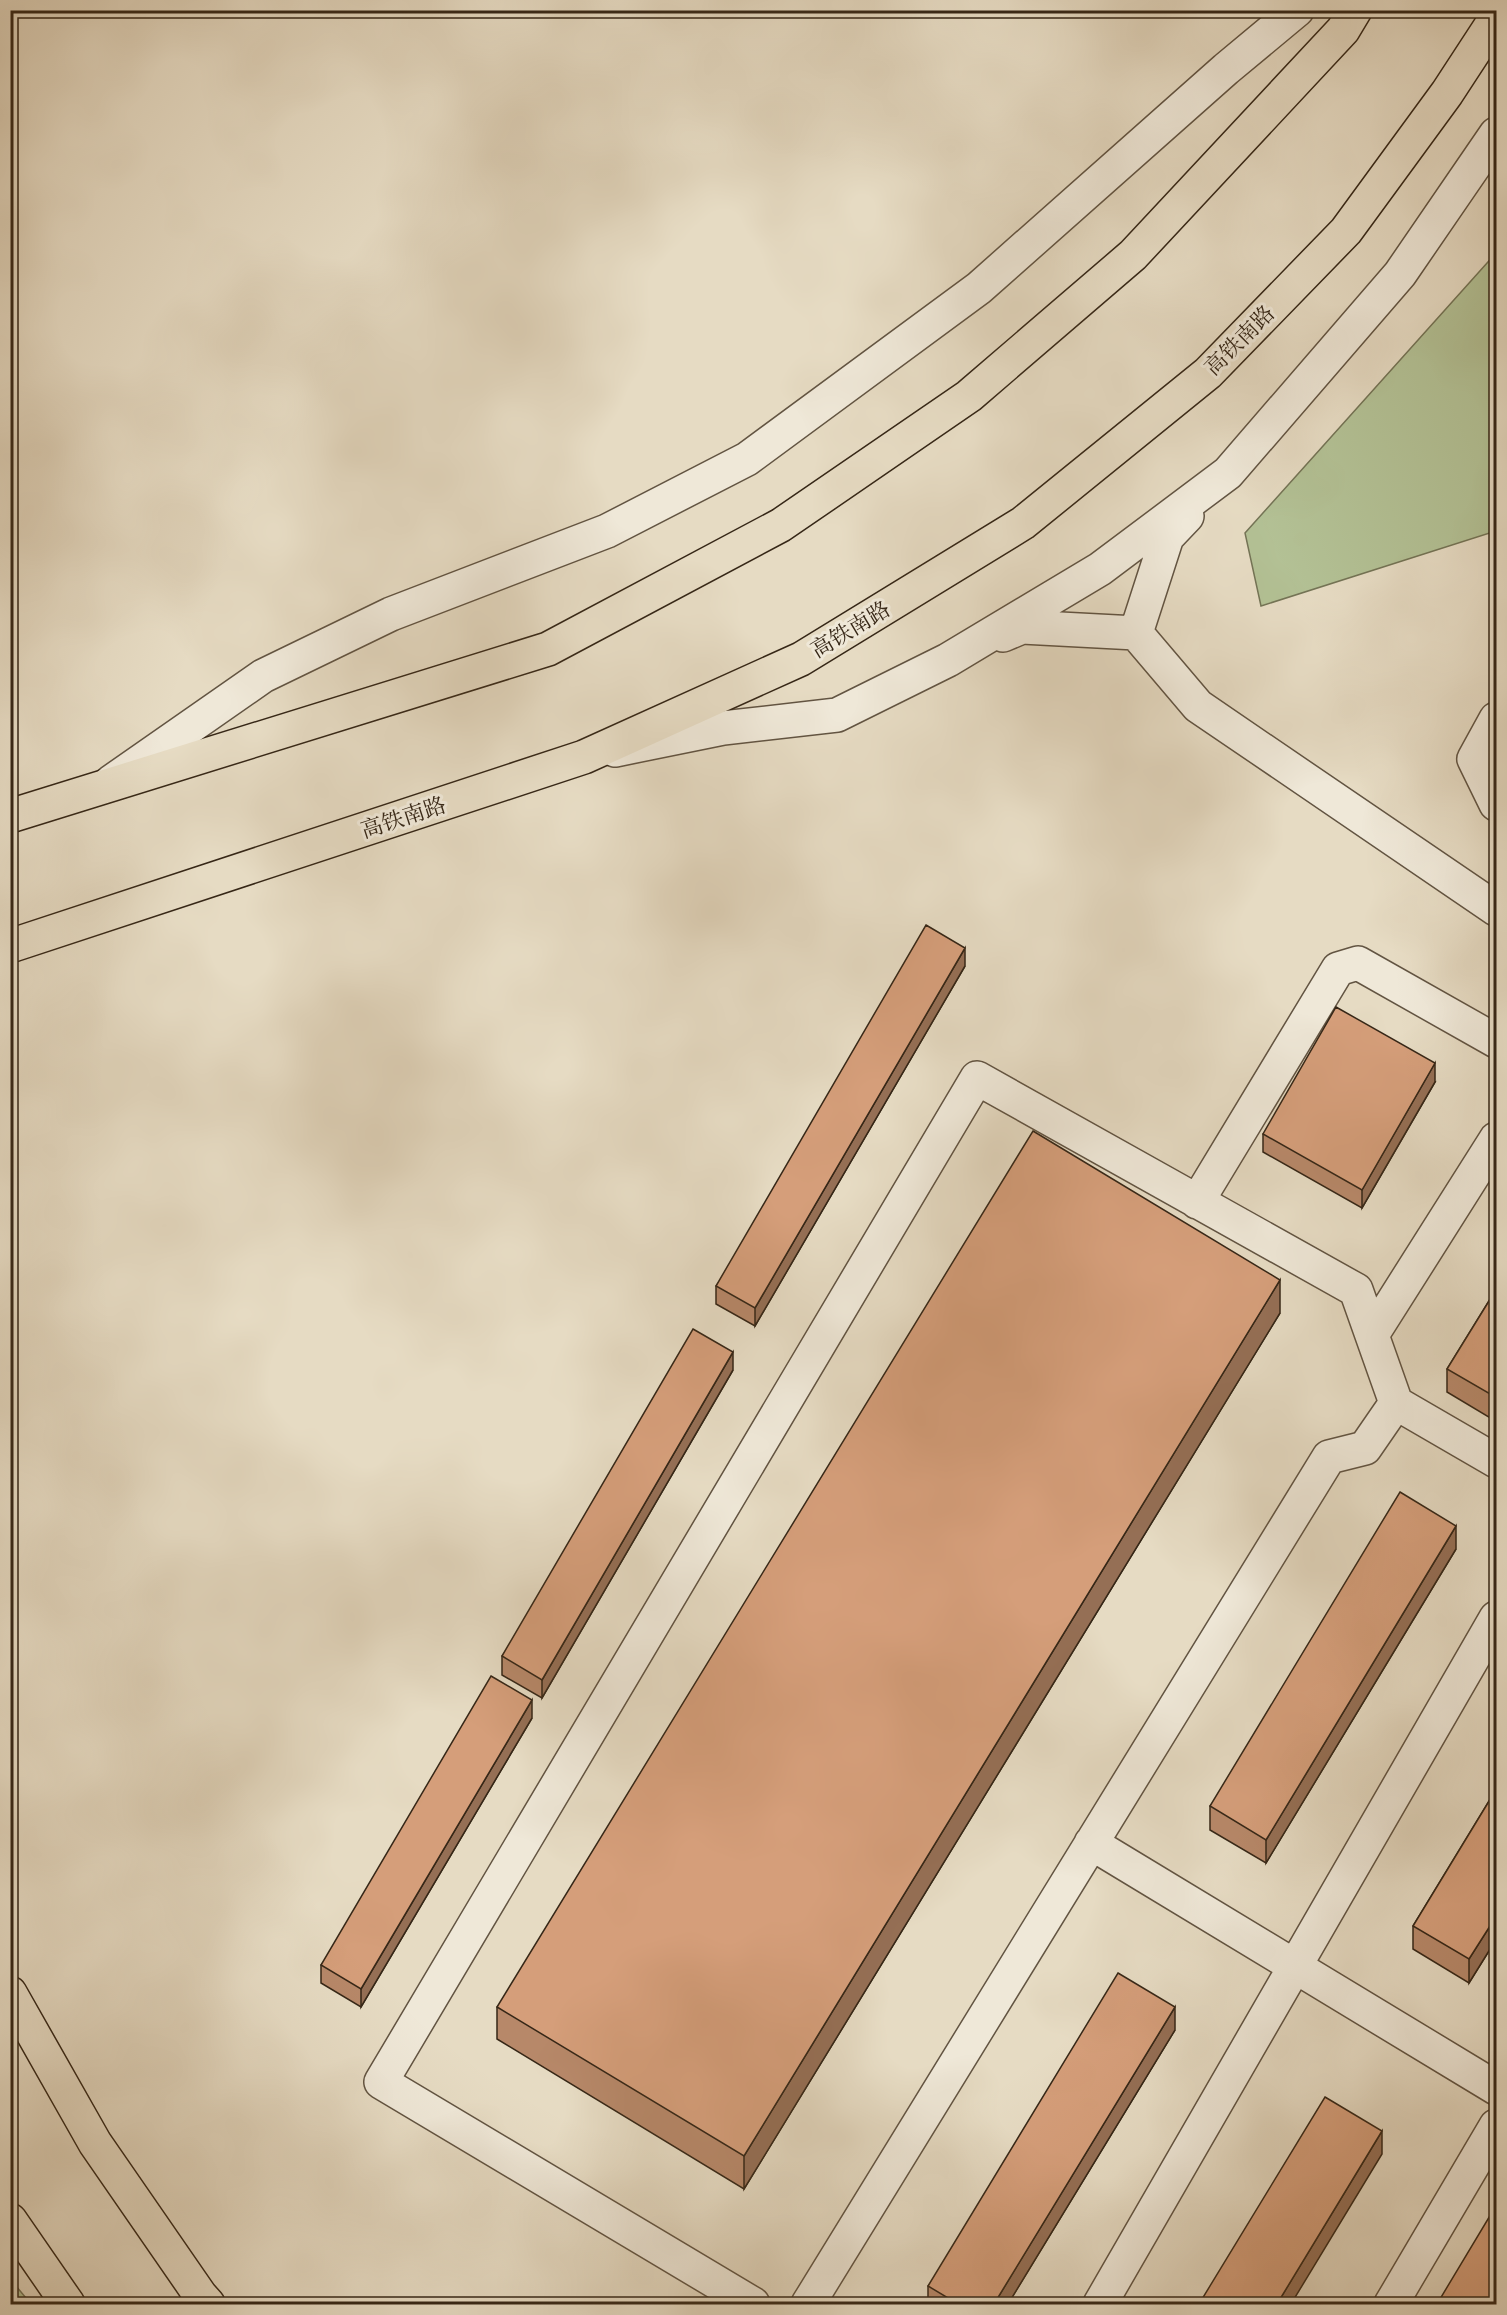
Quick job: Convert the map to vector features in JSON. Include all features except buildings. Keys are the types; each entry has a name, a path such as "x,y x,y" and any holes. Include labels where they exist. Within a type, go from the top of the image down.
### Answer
{"main road":[{"path":"10,816 548,649 781,525 969,396 1133,255 1343,30 1355,10"},
{"name":"高铁南路","path":"10,946 584,757 801,659 1023,524 1208,373 1346,231 1447,93 1497,18"},
{"path":"10,1993 95,2143 208,2304"},
{"path":"10,2220 68,2304"}],"street":[{"path":"106,786 263,676 391,614 607,531 747,459 979,288 1226,69 1297,10"},
{"path":"1136,633 1167,537 1228,473 1400,274 1497,134"},
{"path":"948,660 1100,569 1228,473"},
{"path":"584,757 723,728 837,715 948,660 1022,627 1136,633 1198,706 1497,909"},
{"path":"1497,719 1474,759 1497,804"},
{"path":"1197,1202 1338,969 1358,963 1497,1041"},
{"path":"753,2304 381,2082 977,1078 1356,1290 1396,1403 1497,1461"},
{"path":"1372,1335 1497,1139"},
{"path":"808,2304 1329,1457 1365,1448 1396,1403"},
{"path":"1100,2304 1497,1618"},
{"path":"1091,1843 1497,2088"},
{"path":"1391,2304 1497,2126"}],"green space":[{"path":"1496,253 1496,531 1261,606 1245,533"},
{"path":"11,2280 31,2304 11,2304"}]}
